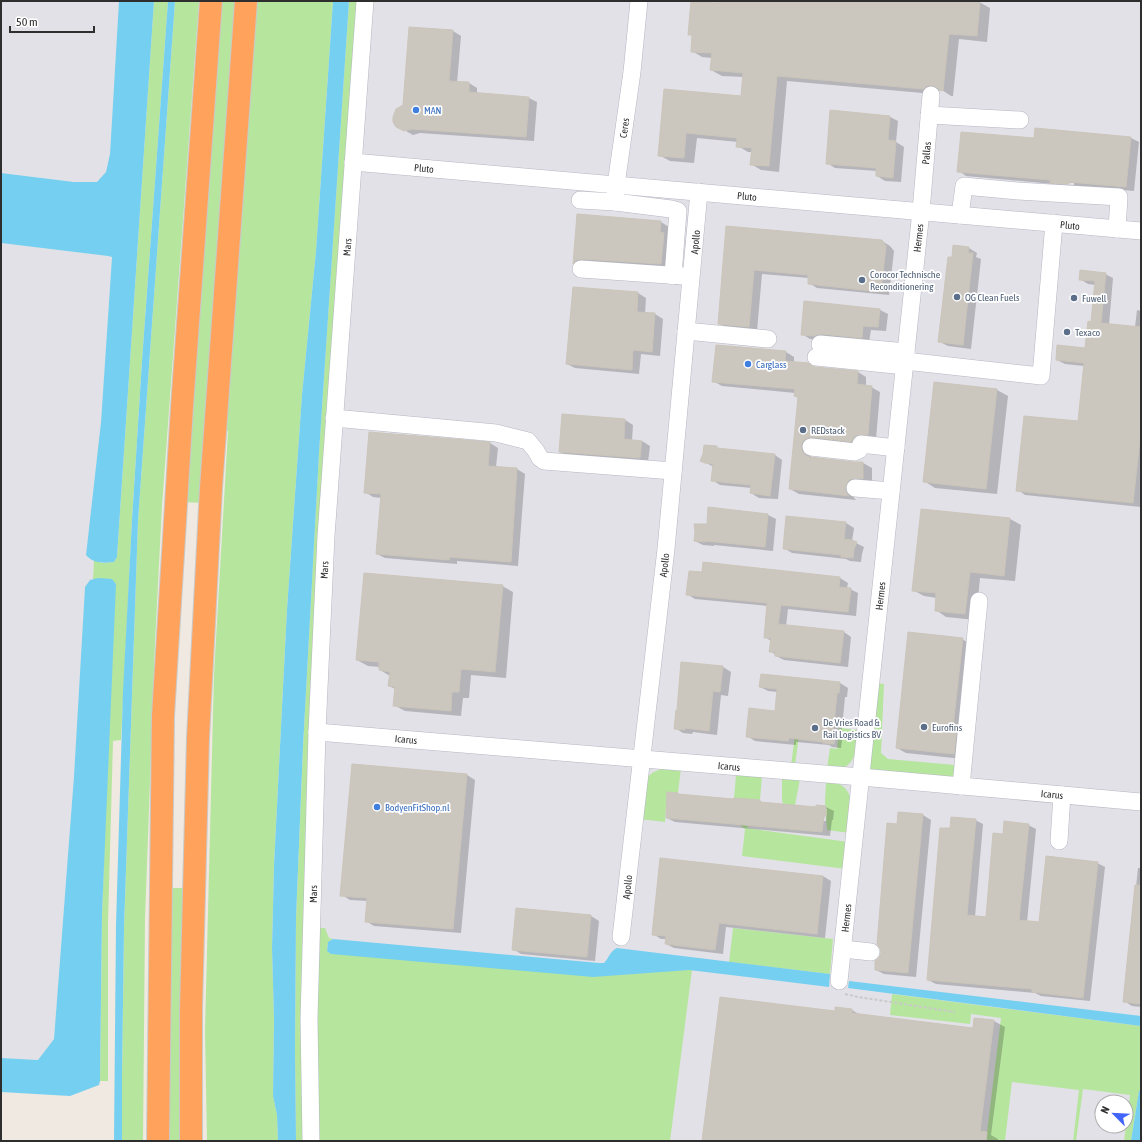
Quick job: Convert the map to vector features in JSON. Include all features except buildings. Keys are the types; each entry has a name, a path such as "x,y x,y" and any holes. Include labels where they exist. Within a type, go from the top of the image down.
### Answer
{"highway":[{"path":"158,1141 163,716 182,407 211,1"},
{"path":"192,1141 191,1009 198,738 212,480 246,1"}],"street":[{"name":"Mars","path":"310,1141 309,1019 317,732 326,536 365,1"},
{"name":"Ceres","path":"615,202 616,184 632,72 639,1"},
{"name":"Pallas","path":"921,211 931,95"},
{"path":"929,115 1020,120"},
{"name":"Pluto","path":"353,162 1141,231"},
{"path":"960,215 964,186 1119,197 1117,229"},
{"name":"Apollo","path":"621,937 666,550 699,192"},
{"path":"580,200 615,202 678,211 673,276"},
{"name":"Hermes","path":"839,981 921,211"},
{"path":"818,351 1041,376 1054,223"},
{"path":"581,269 691,277"},
{"path":"686,332 768,339"},
{"path":"334,418 496,433 528,441 540,458 544,461 673,471"},
{"path":"811,447 855,452 859,450 861,444 896,448"},
{"path":"855,488 891,491"},
{"path":"960,786 979,601"},
{"name":"Icarus","path":"317,732 861,777 1141,802"},
{"path":"1059,841 1062,795"},
{"path":"843,949 871,952"}],"path":[{"path":"839,981 836,987 839,992 858,997 955,1012"}],"shaded area":[{"path":"1,1 119,1 110,154 106,172 98,182 74,182 1,173"},
{"path":"342,1 1141,1 1141,1141 292,1141 321,289"},
{"path":"1,243 112,257 101,422 86,555 89,559 94,560 93,579 85,587 74,776 54,1039 38,1060 1,1058"}],"green space":[{"path":"154,1 168,1 142,361 121,740 113,741 108,923 108,1081 100,1081 102,914 107,773 93,579 94,560 102,563 114,562 117,557"},
{"path":"175,1 199,1 162,506 155,643 145,919 143,1141 122,1141 124,928 138,521"},
{"path":"218,1 236,1 201,503 184,502"},
{"path":"256,1 333,1 316,251 302,395 287,609 274,865 272,948 274,1020 273,1096 277,1115 278,1141 207,1141 205,1031 214,674 228,431 225,429"},
{"path":"349,1 359,1 305,1141 296,1141 296,918 303,747 319,453"},
{"path":"875,683 884,684 881,753 888,759 966,766 964,779 869,771"},
{"path":"798,710 834,713 835,718 802,714 795,765 791,766"},
{"path":"839,728 858,730 856,751 852,761 843,768 827,768 830,748 837,749"},
{"path":"666,768 681,768 678,793 667,792 665,822 639,819 642,787 645,780 657,771"},
{"path":"738,773 762,776 760,800 752,799 749,826 746,828 849,842 846,869 742,856 745,829 740,825 742,799 734,798 736,775"},
{"path":"782,778 800,779 795,805 792,805 790,829 781,829 783,804"},
{"path":"826,782 836,783 845,788 851,799 852,813 850,833 827,830 825,802"},
{"path":"167,888 186,888 184,1141 164,1141"},
{"path":"319,928 325,928 329,938 333,939 328,942 327,951 692,970 670,1141 317,1141 316,1088"},
{"path":"733,928 833,939 830,974 729,962"},
{"path":"892,994 1141,1026 1141,1090 1139,1091 1134,1122 1134,1094 1083,1089 1076,1141 1073,1141 1079,1090 1012,1082 1005,1141 986,1141 1001,1018 971,1014 970,1024 890,1015"},
{"path":"1125,1134 1132,1134 1131,1141 1124,1141"}],"water":[{"path":"119,1 154,1 117,557 114,562 103,563 92,560 86,555 101,422 112,257 1,243 1,173 74,182 97,182 106,172 110,154"},
{"path":"168,1 175,1 138,521 124,928 122,1141 114,1141 116,925 123,691 142,361"},
{"path":"333,1 349,1 319,453 303,747 296,918 296,1141 278,1141 277,1115 273,1096 274,1020 272,948 274,865 287,609 302,395 316,251"},
{"path":"98,578 112,579 116,584 102,914 100,1081 99,1085 70,1096 1,1092 1,1058 38,1060 54,1039 74,776 85,587 90,580"},
{"path":"333,939 599,963 604,963 617,948 830,974 829,987 689,970 593,977 331,954 327,951 328,942"},
{"path":"849,981 1141,1016 1141,1026 848,988"},
{"path":"1141,1090 1141,1141 1131,1141 1132,1134 1134,1134 1134,1122 1139,1091"}],"place":[{"name":"MAN","path":"416,110"},
{"name":"Corocor Technische Reconditionering","path":"862,280"},
{"name":"OG Clean Fuels","path":"957,297"},
{"name":"Fuwell","path":"1074,298"},
{"name":"Texaco","path":"1067,332"},
{"name":"Carglass","path":"748,364"},
{"name":"REDstack","path":"803,430"},
{"name":"Eurofins","path":"924,727"},
{"name":"De Vries Road & Rail Logistics BV","path":"815,728"},
{"name":"BodyenFitShop.nl","path":"377,807"}]}
